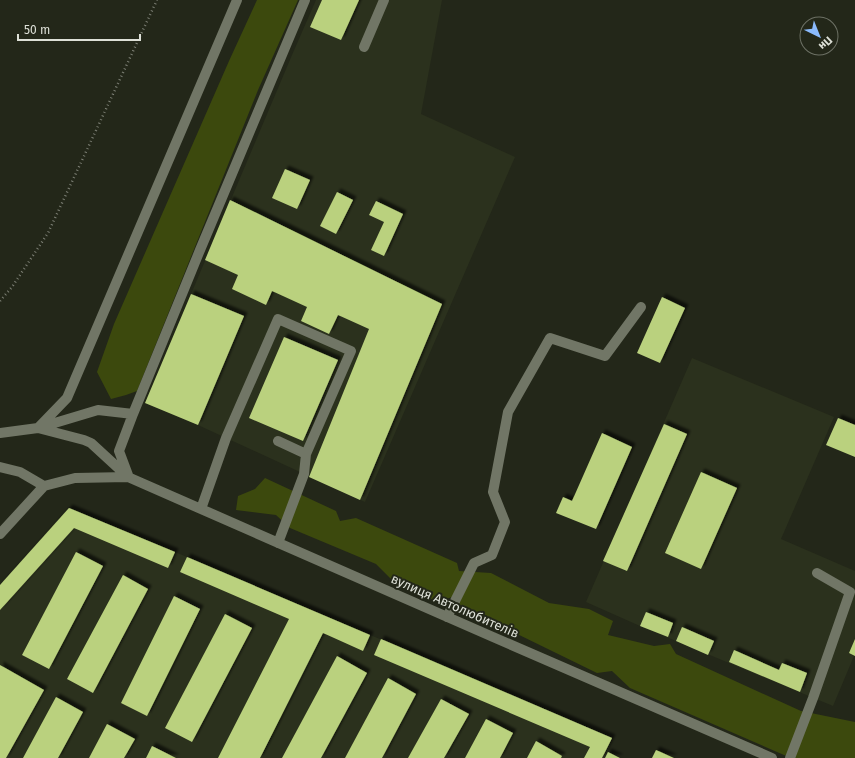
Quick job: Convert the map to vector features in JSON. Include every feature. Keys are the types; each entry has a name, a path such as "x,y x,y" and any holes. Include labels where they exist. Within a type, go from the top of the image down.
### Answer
{"street":[{"path":"38,428 67,398 237,0"},
{"path":"128,477 119,451 304,0"},
{"path":"364,47 384,0"},
{"path":"447,617 474,564 492,555 505,522 493,492 508,412 550,338 605,356 641,307"},
{"path":"201,509 226,438 278,319 351,351 306,454 304,474 278,543"},
{"path":"0,433 38,428 98,410 133,414"},
{"path":"38,428 91,443 128,477"},
{"path":"278,441 306,454"},
{"path":"0,467 20,472 44,486"},
{"path":"0,534 44,486 75,478 128,477"},
{"name":"вулиця Автолюбителів","path":"128,477 772,758"},
{"path":"790,758 813,698 850,592 817,572"}],"path":[{"path":"0,301 12,287 48,233 157,0"}],"shaded area":[{"path":"316,0 442,0 421,114 515,157 365,502 198,425 145,403"},
{"path":"692,358 834,417 781,539 855,571 855,639 849,653 854,656 833,706 586,602"},
{"path":"69,508 612,738 608,752 620,758 0,758 0,585"}],"green space":[{"path":"257,0 298,0 258,90 137,391 111,399 97,372 114,324"},
{"path":"265,478 336,511 340,521 356,518 457,563 459,571 491,573 549,603 589,609 613,621 608,635 654,646 670,644 676,654 801,711 855,722 855,758 791,758 630,688 612,671 597,673 462,607 452,597 438,602 395,583 376,564 290,528 276,515 236,510 238,496 255,489"}],"building":[{"path":"322,0 359,0 341,40 310,27"},
{"path":"285,169 310,180 297,209 272,198"},
{"path":"337,192 353,200 336,234 320,226"},
{"path":"230,200 442,304 360,500 309,477 369,329 338,315 329,334 301,321 307,307 272,291 266,305 232,289 238,275 205,260"},
{"path":"376,201 403,214 384,256 371,250 384,222 369,215"},
{"path":"191,294 244,316 198,425 145,403"},
{"path":"662,297 685,308 660,363 637,353"},
{"path":"284,337 338,360 303,441 249,418"},
{"path":"838,418 855,425 855,457 826,445"},
{"path":"664,424 687,434 627,571 603,561"},
{"path":"602,433 632,447 596,529 556,513 563,497 572,501"},
{"path":"701,472 737,488 701,569 665,553"},
{"path":"69,508 175,552 168,568 74,528 0,610 0,585"},
{"path":"76,552 103,566 49,669 22,655"},
{"path":"187,557 370,635 363,651 323,633 260,758 218,758 289,619 180,572"},
{"path":"123,575 148,589 93,693 67,679"},
{"path":"174,596 200,609 147,716 121,703"},
{"path":"646,612 673,623 668,637 640,626"},
{"path":"225,614 252,628 192,742 165,728"},
{"path":"682,627 714,641 708,655 676,641"},
{"path":"381,639 612,738 602,758 584,758 590,747 374,655"},
{"path":"855,639 855,656 849,653"},
{"path":"734,650 779,670 782,663 807,673 800,692 729,662"},
{"path":"337,656 367,673 321,758 282,758"},
{"path":"0,665 44,690 6,758 0,758"},
{"path":"388,678 416,694 382,758 345,758"},
{"path":"56,697 83,712 58,758 23,758"},
{"path":"441,699 469,714 444,758 408,758"},
{"path":"486,719 513,733 500,758 465,758"},
{"path":"107,724 135,739 124,758 89,758"},
{"path":"536,741 562,756 561,758 527,758"},
{"path":"152,746 176,758 146,758"},
{"path":"656,750 674,758 652,758"},
{"path":"608,752 620,758 605,758"}]}
